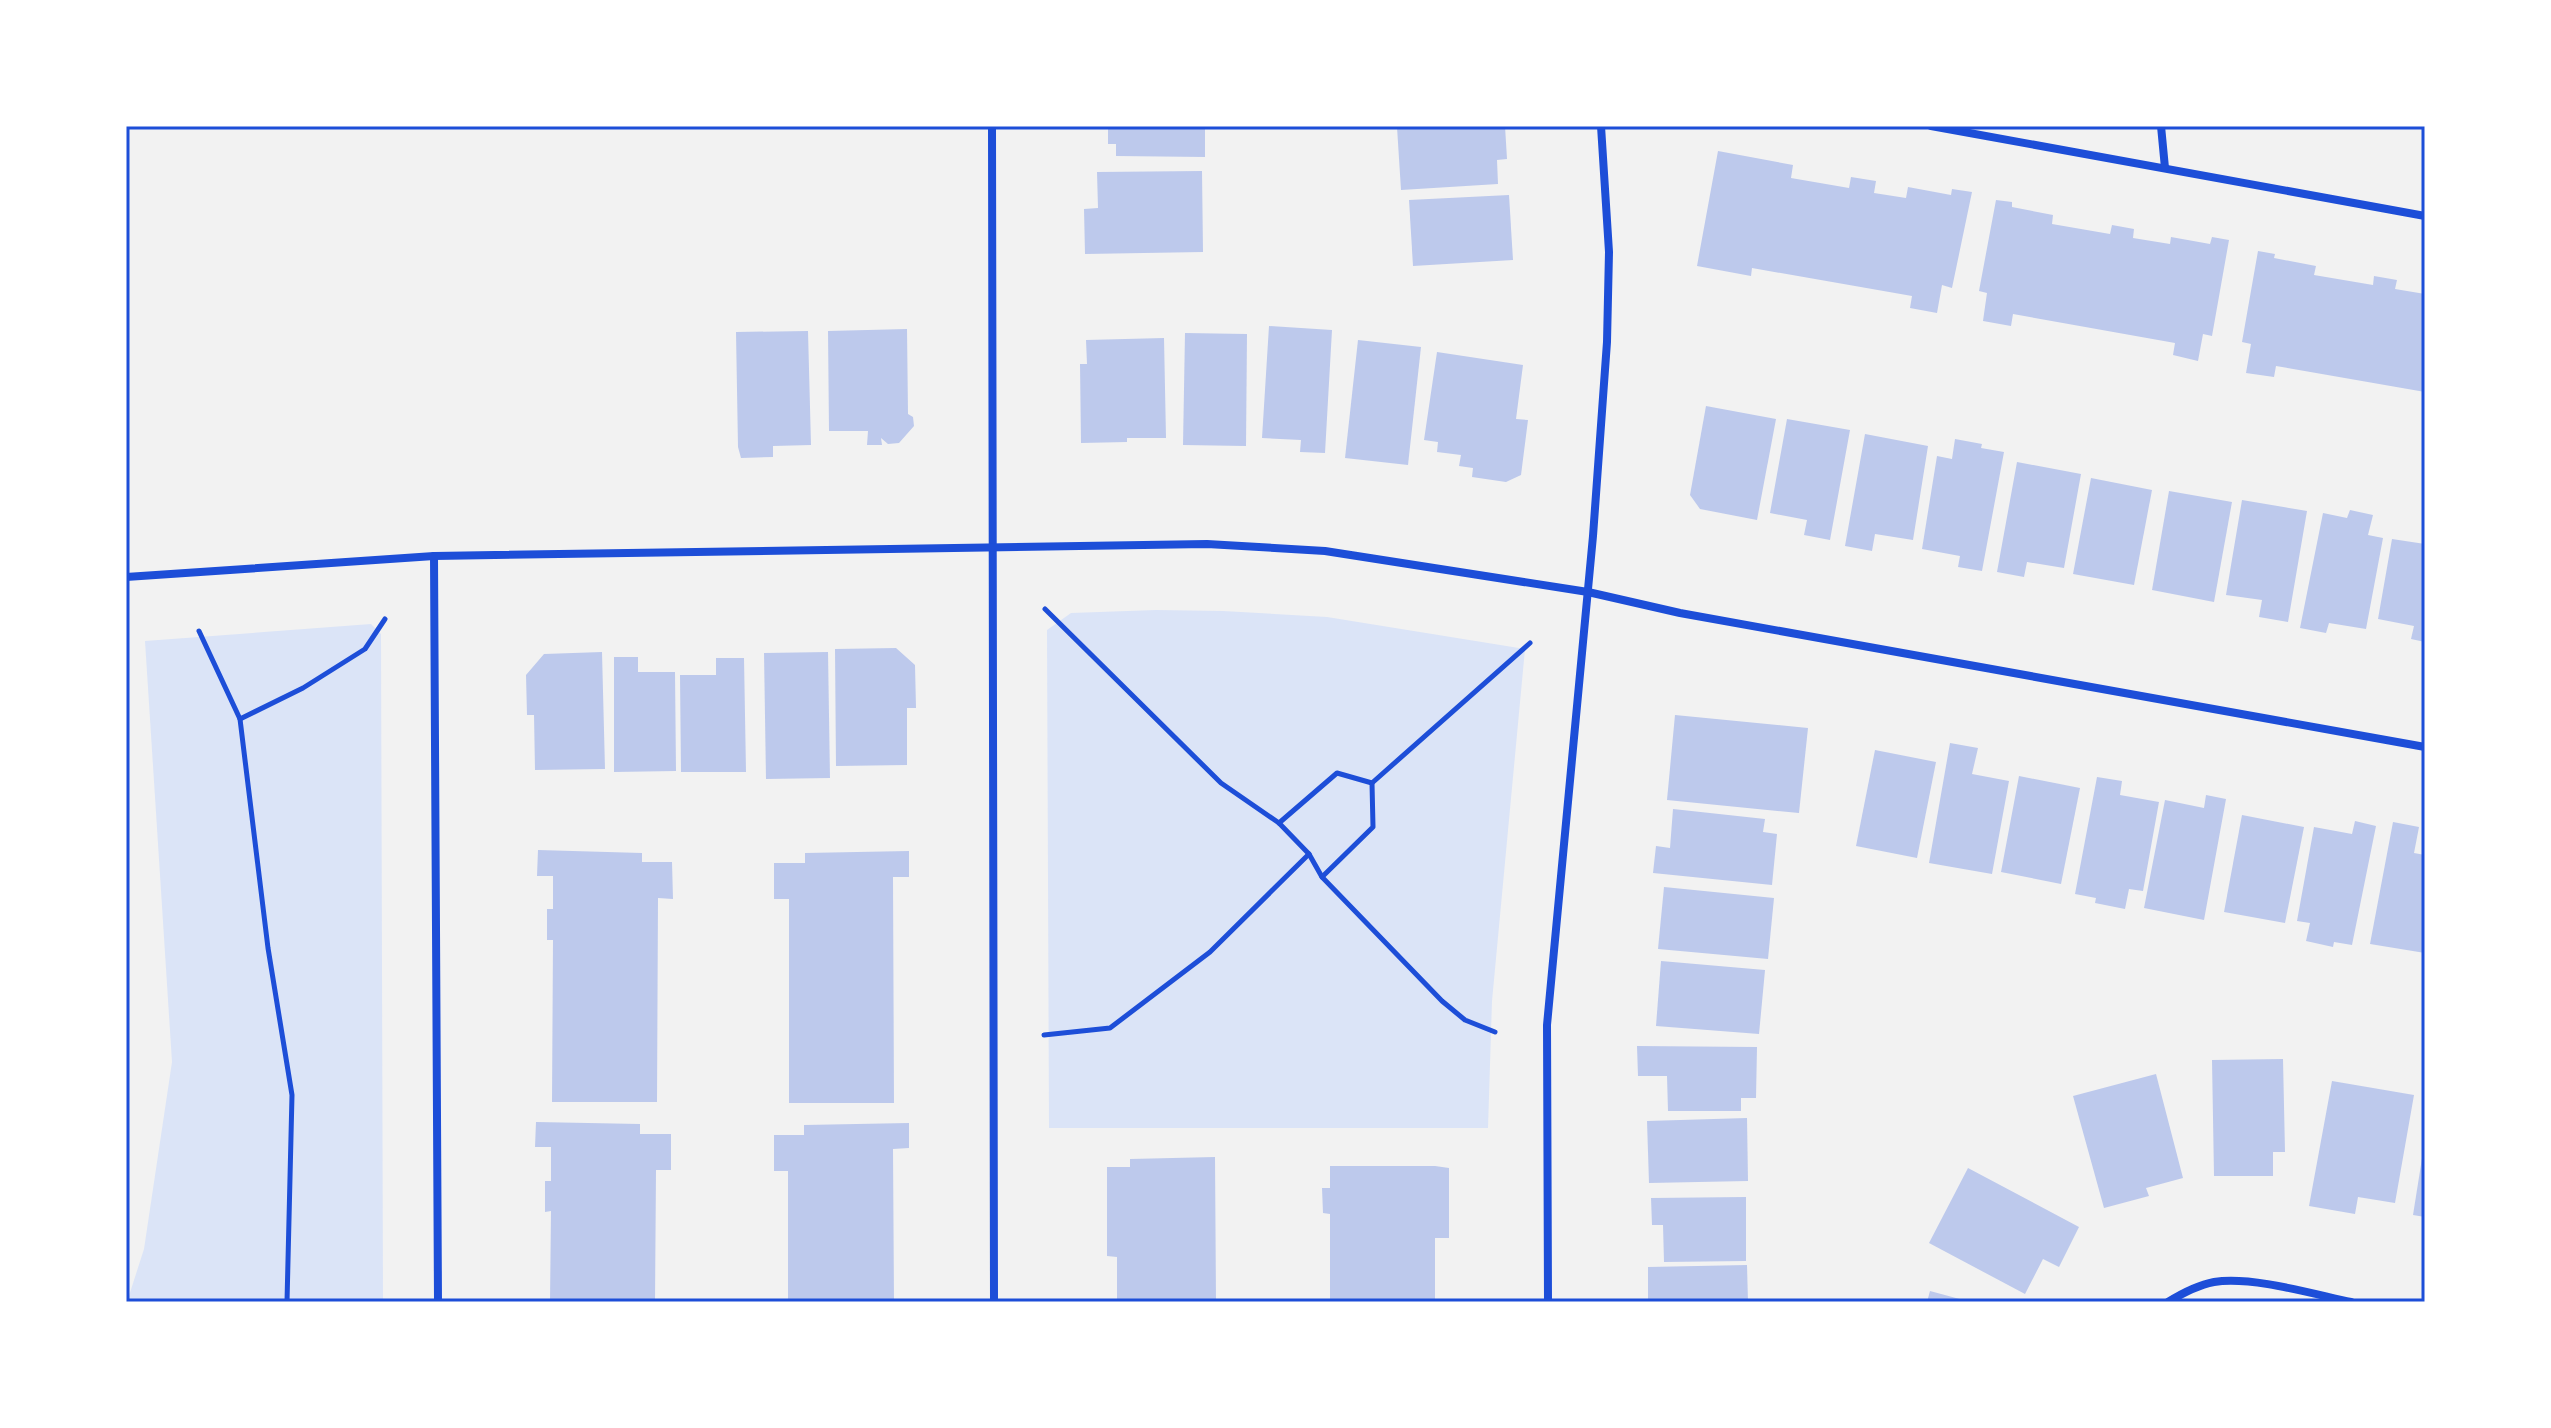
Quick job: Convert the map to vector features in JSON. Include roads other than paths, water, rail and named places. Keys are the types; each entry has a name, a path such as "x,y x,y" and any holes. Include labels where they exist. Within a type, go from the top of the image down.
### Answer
{"street":[{"path":"992,126 994,1302"},
{"path":"1548,1302 1547,1025 1588,592 1608,297 1609,252 1601,126"},
{"path":"1931,126 2425,216"},
{"path":"2161,126 2165,168"},
{"path":"126,577 434,556 1207,544 1325,551 1588,592 1680,613 2425,747"},
{"path":"434,556 438,1302"},
{"path":"2168,1302 2214,1282 2259,1284 2351,1302"}]}
